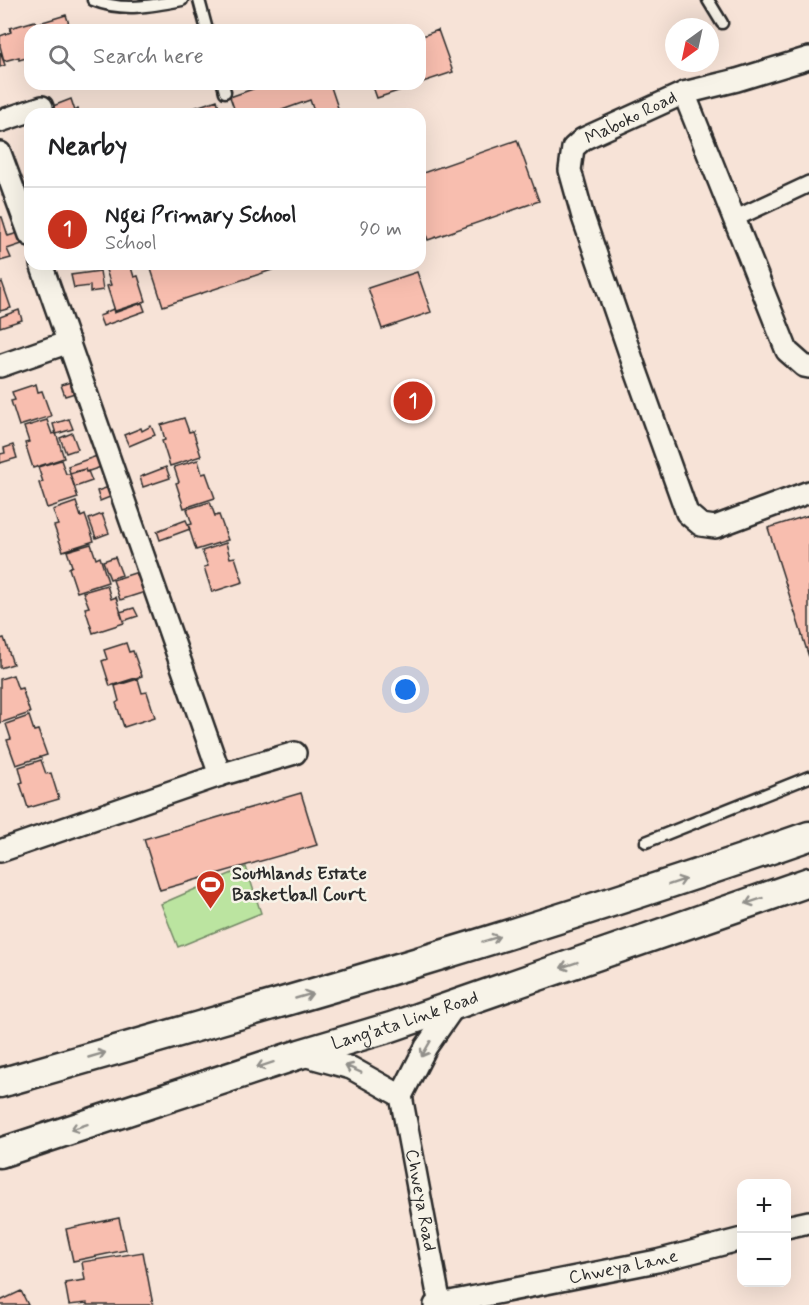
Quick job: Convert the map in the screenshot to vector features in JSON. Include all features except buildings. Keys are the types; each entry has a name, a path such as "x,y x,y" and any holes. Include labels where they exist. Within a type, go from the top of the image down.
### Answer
{"main road":[{"path":"0,1083 374,975 675,883 809,836"},
{"name":"Lang'ata Link Road","path":"0,1153 300,1054 391,1027 809,882"}],"street":[{"name":"Maboko Road","path":"809,58 738,80 684,93 584,139 573,148 570,160 570,170 583,217 682,503 692,520 708,528 715,527 809,492"},
{"path":"684,93 787,351 804,366 809,367"},
{"path":"0,121 24,113"},
{"path":"0,153 24,219"},
{"path":"734,219 809,184"},
{"path":"43,270 220,775"},
{"path":"0,366 69,342"},
{"path":"0,851 220,775 295,753"},
{"path":"300,1054 351,1068 401,1096 426,1047 456,1004"},
{"name":"Chweya Road","path":"401,1096 438,1305"},
{"path":"791,1226 809,1222"},
{"name":"Chweya Lane","path":"438,1305 657,1261 737,1240"}],"lane":[{"path":"93,0 109,6 148,7 182,0"},
{"path":"199,0 205,24"},
{"path":"708,0 722,24"},
{"path":"646,842 809,777"}],"green space":[{"name":"Southlands Estate Basketball Court","path":"246,867 261,913 178,947 161,904"}],"place":[{"name":"Ngei Primary School","path":"413,401"},
{"name":"Southlands Estate Basketball Court","path":"211,910"}]}
